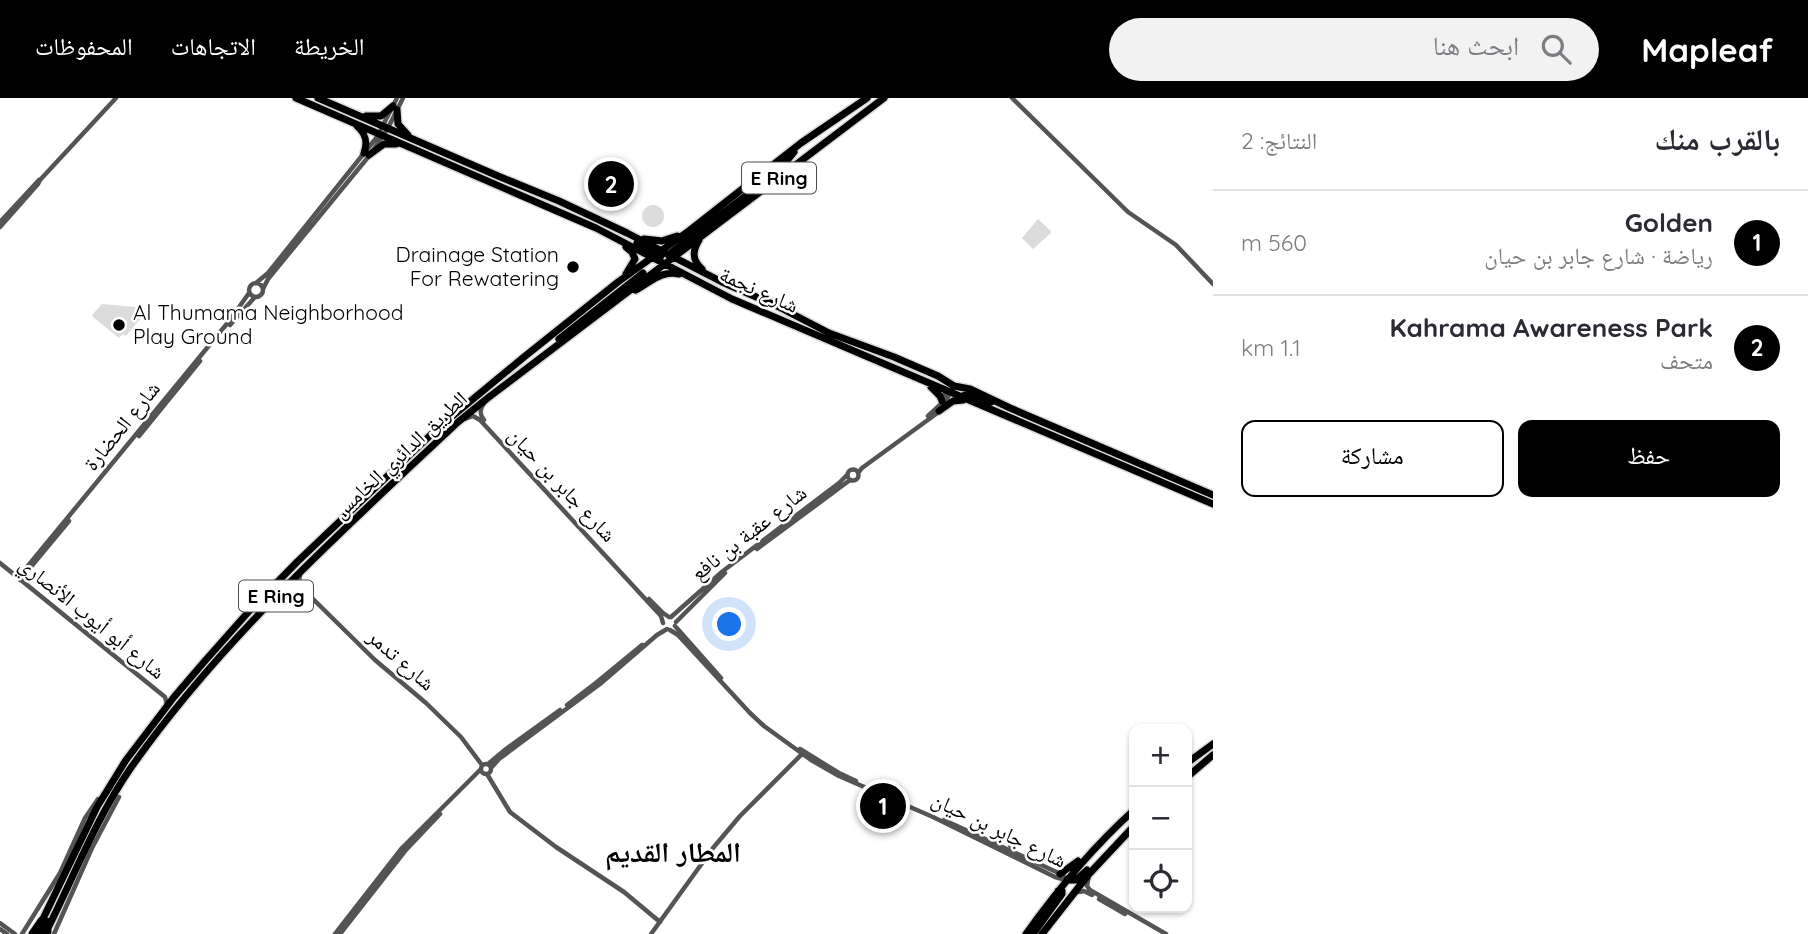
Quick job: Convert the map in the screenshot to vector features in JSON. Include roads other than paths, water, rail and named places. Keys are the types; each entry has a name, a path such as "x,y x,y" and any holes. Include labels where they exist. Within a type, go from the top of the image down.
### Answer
{"highway":[{"path":"43,921 43,934"}],"main road":[{"name":"شارع نجمة","path":"296,98 354,124 414,140 559,201 635,237 689,276 732,299 1213,504"},
{"path":"305,98 475,170 498,176"},
{"name":"شارع نجمة","path":"318,98 357,114 401,144 618,239 704,272 843,339 938,376 950,390"},
{"name":"الطريق الدائري الخامس","path":"43,934 82,853 130,769 223,652 283,589 458,422 623,296 690,230 801,143 867,98"},
{"name":"الطريق الدائري الخامس","path":"43,921 104,794 126,760 174,697 297,562 438,428 618,282 701,237 884,98"},
{"path":"357,114 383,116 396,105"},
{"path":"396,105 399,125 414,140"},
{"path":"354,124 365,136 367,154 384,144 401,144"},
{"path":"530,366 548,347 778,170 801,143"},
{"path":"491,183 518,190 600,224 725,288 809,324"},
{"path":"635,237 662,241 690,230"},
{"path":"701,237 695,246 694,255 696,264 704,272"},
{"path":"618,239 632,252 635,259 618,282"},
{"path":"623,296 663,274 689,276"},
{"path":"828,339 843,342 932,379 937,379 938,376"},
{"path":"922,380 942,401"},
{"name":"شارع نجمة","path":"950,390 970,389 1213,495"},
{"path":"950,390 967,392 1051,427 1055,426"},
{"path":"939,411 953,401 965,400 963,396 966,394 991,402"},
{"path":"1192,759 1213,744"},
{"path":"1192,773 1213,755"},
{"path":"1086,874 1080,873 1081,870 1129,818"},
{"path":"1026,934 1090,853 1129,818"},
{"path":"77,847 83,822"},
{"path":"1104,839 1107,829"},
{"path":"1037,934 1086,874 1129,830"},
{"path":"1060,874 1090,853"},
{"path":"1067,880 1073,881 1086,874"},
{"path":"1037,934 1068,891 1070,886 1067,880"},
{"path":"1037,934 1063,893 1058,891"},
{"path":"43,934 52,900"},
{"path":"1039,907 1039,916"}],"street":[{"path":"0,225 116,98"},
{"path":"367,154 268,274 250,286 249,293 255,297 261,295 268,279 367,154 396,105 403,98"},
{"path":"1012,98 1128,212 1168,238 1213,284"},
{"path":"0,225 12,208 40,180"},
{"path":"256,283 261,284 263,289"},
{"name":"شارع الحضارة","path":"19,579 230,320 249,293"},
{"name":"شارع الحضارة","path":"19,579 255,297"},
{"path":"856,471 937,409 950,390"},
{"path":"856,471 858,478 855,480 849,477 850,470 862,468 939,411 950,390"},
{"name":"شارع جابر بن حيان","path":"489,397 480,410 482,418 663,613 678,635 750,713 789,746 862,785 1055,877 1067,880"},
{"name":"شارع جابر بن حيان","path":"458,422 473,416 480,420 752,711 811,760 839,776 993,842 1060,874 1067,880"},
{"name":"شارع عقبة بن نافع","path":"337,934 416,838 506,749 597,682 669,624 723,571 849,477"},
{"name":"شارع أبو أيوب الأنصاري","path":"0,563 164,697 167,706"},
{"path":"301,571 301,587"},
{"path":"283,589 292,584 301,587"},
{"name":"شارع تدمر","path":"301,587 375,660 461,737 486,769 510,812 556,847 624,892 660,922"},
{"name":"شارع أبو أيوب الأنصاري","path":"164,697 174,697"},
{"path":"789,746 794,761"},
{"path":"651,934 713,848 745,810 802,752"},
{"path":"794,761 811,760"},
{"name":"الطريق الدائري الخامس","path":"22,934 60,873 83,822 104,794"},
{"path":"43,934 119,797"},
{"path":"993,842 1008,837 1016,853"},
{"path":"1086,874 1090,890 1166,934"},
{"path":"1079,892 1088,893 1160,934"},
{"path":"0,923 15,934"},
{"path":"0,929 7,934"}],"place":[{"name":"Kahrama Awareness Park","path":"611,184"},
{"name":"Drainage Station For Rewatering","path":"573,267"},
{"name":"Al Thumama Neighborhood Play Ground","path":"119,325"},
{"name":"Golden","path":"883,806"}],"district":[{"name":"المطار القديم","path":"673,852"}]}
